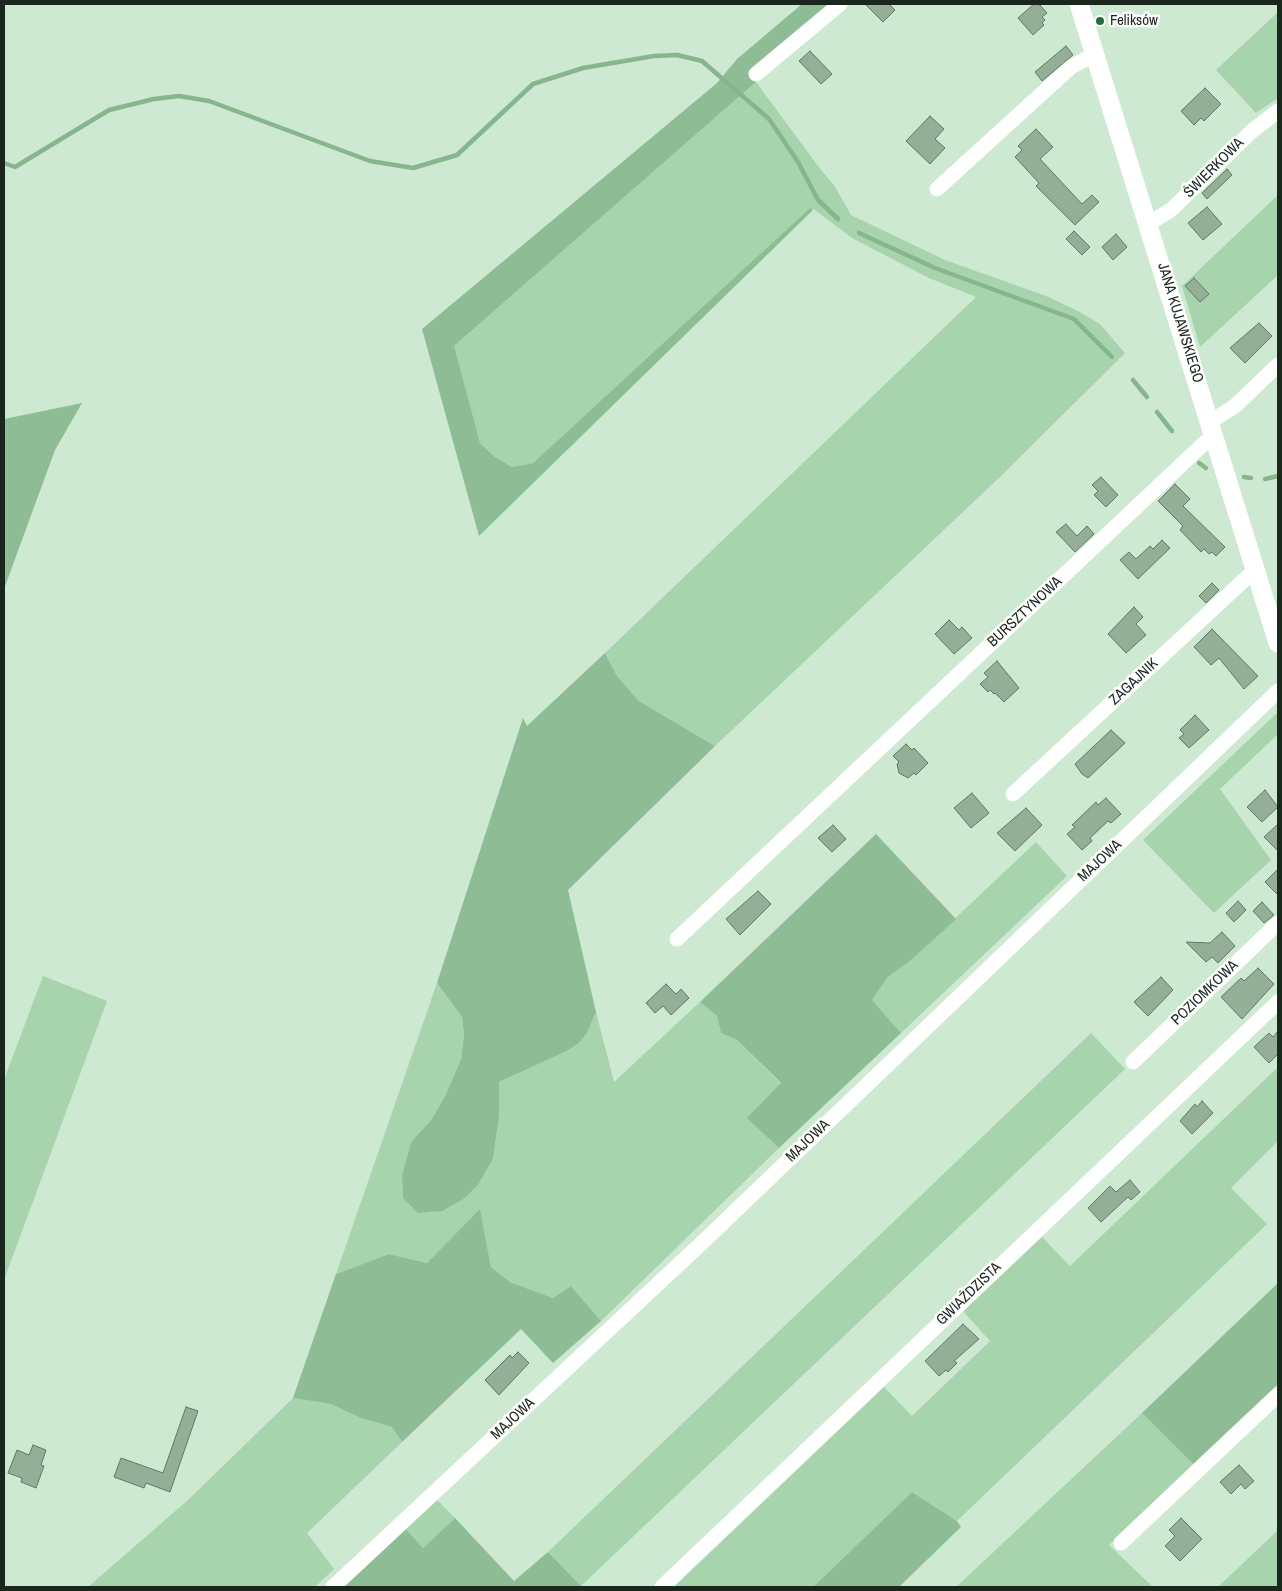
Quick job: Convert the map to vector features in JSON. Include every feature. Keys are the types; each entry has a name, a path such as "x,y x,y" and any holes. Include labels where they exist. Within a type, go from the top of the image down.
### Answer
{"main road":[{"name":"JANA KUJAWSKIEGO","path":"1079,4 1149,223 1278,643"}],"street":[{"path":"756,74 840,4"},
{"path":"937,189 1071,67 1094,54"},
{"name":"ŚWIERKOWA","path":"1149,223 1171,210 1252,131 1278,110"},
{"name":"BURSZTYNOWA","path":"677,939 837,790 1278,365"},
{"name":"ZAGAJNIK","path":"1013,794 1256,569"},
{"name":"MAJOWA","path":"333,1587 705,1240 1278,691"},
{"name":"POZIOMKOWA","path":"1133,1062 1278,923"},
{"name":"GWIAŹDZISTA","path":"662,1587 1278,1002"},
{"path":"1121,1543 1278,1395"}],"green space":[{"path":"802,4 831,4 749,73 756,82 454,346 480,443 495,457 512,467 533,463 811,207 813,210 479,536 422,329 717,83 737,59"},
{"path":"1278,12 1278,98 1256,113 1216,70"},
{"path":"756,82 834,185 851,215 945,260 1046,296 1078,311 1100,324 1125,353 1001,476 715,746 639,701 617,676 605,653 976,297 929,278 852,238 811,207 533,463 512,467 495,457 480,443 453,350 454,346"},
{"path":"1278,195 1278,275 1200,347 1182,286"},
{"path":"82,403 55,450 4,589 4,419"},
{"path":"605,653 617,676 639,701 715,746 568,890 596,1012 587,1033 579,1043 567,1051 499,1082 499,1117 493,1159 478,1185 465,1198 442,1211 418,1213 403,1198 402,1175 411,1142 432,1119 446,1094 461,1059 464,1034 462,1017 437,983 523,718 527,726"},
{"path":"1278,712 1278,734 1220,789 1271,860 1214,913 1143,840"},
{"path":"876,834 956,919 910,961 888,977 872,1000 901,1033 779,1148 747,1118 781,1083 737,1040 721,1033 717,1016 700,1002"},
{"path":"1036,842 1067,876 901,1033 872,1000 888,977 910,961"},
{"path":"43,976 107,1001 4,1280 4,1080"},
{"path":"437,983 462,1017 464,1034 461,1059 446,1094 432,1119 411,1142 402,1175 403,1198 465,1198 478,1185 493,1159 499,1117 499,1082 567,1051 579,1043 587,1033 596,1012 614,1082 700,1002 717,1016 721,1033 737,1040 781,1084 748,1118 779,1148 601,1321 571,1286 553,1298 510,1282 491,1267 480,1210 427,1263 389,1254 336,1274"},
{"path":"1091,1033 1125,1069 581,1586 548,1552"},
{"path":"1278,1067 1278,1141 1231,1188 1267,1224 957,1521 912,1492 813,1587 674,1587 884,1387 912,1416 990,1341 963,1311 1042,1237 1070,1266"},
{"path":"480,1209 491,1267 510,1282 553,1298 571,1286 601,1321 553,1363 521,1329 402,1442 392,1427 361,1418 331,1404 293,1398 336,1274 389,1254 427,1263"},
{"path":"1278,1283 1278,1384 1193,1464 1142,1413"},
{"path":"293,1398 331,1404 361,1418 392,1427 402,1442 307,1533 334,1569 315,1587 88,1587 188,1500"},
{"path":"1142,1413 1193,1464 1109,1545 1153,1587 956,1587"},
{"path":"912,1492 957,1521 961,1527 899,1587 813,1587"},
{"path":"434,1497 455,1518 423,1548 404,1527"},
{"path":"455,1518 514,1581 548,1552 581,1586 340,1587 404,1527 423,1548"},
{"path":"1278,1530 1278,1587 1218,1587"}],"building":[{"path":"865,4 889,4 895,10 883,22"},
{"path":"1034,4 1039,4 1047,13 1042,17 1045,20 1042,23 1044,25 1033,35 1018,18"},
{"path":"1066,46 1073,55 1042,81 1035,72"},
{"path":"810,51 832,74 821,84 799,61"},
{"path":"1205,88 1221,104 1204,121 1201,118 1194,125 1181,111"},
{"path":"930,116 944,129 935,139 945,148 930,164 906,141"},
{"path":"1036,129 1053,147 1040,159 1082,204 1092,195 1099,202 1075,225 1036,186 1039,183 1015,157 1022,150 1018,146"},
{"path":"1227,169 1232,175 1207,199 1202,193"},
{"path":"1207,207 1222,224 1203,240 1188,223"},
{"path":"1074,231 1090,247 1082,255 1066,239"},
{"path":"1116,234 1127,247 1113,260 1102,247"},
{"path":"1194,278 1209,294 1200,302 1185,286"},
{"path":"1259,323 1272,336 1245,363 1230,348"},
{"path":"1101,477 1118,495 1106,507 1094,495 1098,491 1092,485"},
{"path":"1175,484 1190,499 1183,506 1225,547 1216,556 1212,552 1209,554 1204,549 1201,552 1180,530 1183,526 1158,501"},
{"path":"1066,524 1077,536 1087,526 1094,534 1075,552 1056,532"},
{"path":"1162,540 1170,548 1138,579 1120,560 1129,552 1136,559 1150,546 1153,549"},
{"path":"1212,583 1219,590 1206,603 1199,596"},
{"path":"1134,607 1143,617 1136,624 1146,635 1126,653 1108,634"},
{"path":"949,620 959,630 962,627 972,638 954,654 935,634"},
{"path":"1212,629 1258,676 1244,689 1219,658 1211,665 1194,647"},
{"path":"997,661 1019,688 1004,702 995,693 990,690 988,692 980,684 988,677 984,673"},
{"path":"1195,715 1209,730 1189,748 1179,738 1184,734 1180,730"},
{"path":"1111,730 1125,743 1088,778 1082,774 1075,764"},
{"path":"906,744 912,750 914,748 928,763 916,775 914,773 908,778 899,773 897,764 899,762 893,756"},
{"path":"1265,790 1278,807 1262,822 1247,807"},
{"path":"972,793 989,813 971,828 954,808"},
{"path":"1106,798 1121,814 1111,823 1108,821 1090,838 1092,841 1082,850 1067,834 1075,827 1072,825 1096,802 1098,805"},
{"path":"1026,808 1042,825 1015,851 997,833"},
{"path":"1278,824 1278,851 1264,837"},
{"path":"833,825 846,839 832,852 818,838"},
{"path":"1278,869 1278,895 1265,882"},
{"path":"758,891 771,904 740,935 726,919"},
{"path":"1238,901 1246,910 1234,922 1226,913"},
{"path":"1262,902 1274,915 1264,923 1253,911"},
{"path":"1222,932 1235,946 1218,963 1212,957 1206,962 1186,942 1210,943"},
{"path":"1258,968 1274,984 1242,1019 1221,997 1241,978 1244,981"},
{"path":"1161,977 1173,990 1148,1016 1134,1002"},
{"path":"666,984 676,994 681,989 689,998 671,1015 663,1006 655,1013 646,1003"},
{"path":"1278,1031 1278,1054 1269,1063 1254,1047 1269,1033 1273,1037"},
{"path":"1202,1101 1213,1113 1192,1134 1180,1121 1195,1104 1197,1107"},
{"path":"1130,1180 1140,1192 1131,1200 1128,1197 1101,1222 1088,1208 1110,1186 1116,1192"},
{"path":"963,1324 979,1339 954,1361 957,1363 948,1372 946,1370 939,1376 925,1361"},
{"path":"518,1352 529,1363 499,1395 485,1380 510,1355 512,1358"},
{"path":"186,1407 198,1411 170,1492 146,1483 144,1488 114,1477 121,1458 163,1473"},
{"path":"33,1445 46,1450 41,1465 44,1466 36,1488 21,1482 22,1478 8,1473 17,1450 29,1455"},
{"path":"1239,1465 1254,1481 1245,1489 1241,1484 1231,1494 1220,1482"},
{"path":"1181,1518 1202,1539 1180,1561 1165,1546 1175,1536 1169,1530"}],"waterway":[{"path":"4,163 15,167 109,110 154,99 179,96 209,101 370,161 413,168 457,155 533,84 583,68 654,56 677,55 702,61 769,119 798,162 818,200 838,219"},
{"path":"859,233 935,268 1074,319 1112,357"},
{"path":"1133,380 1147,397"},
{"path":"1157,412 1172,431"},
{"path":"1199,463 1206,468"},
{"path":"1265,479 1278,476"},
{"path":"1244,477 1251,478"}],"place":[{"name":"Feliksów","path":"1100,21"}]}
